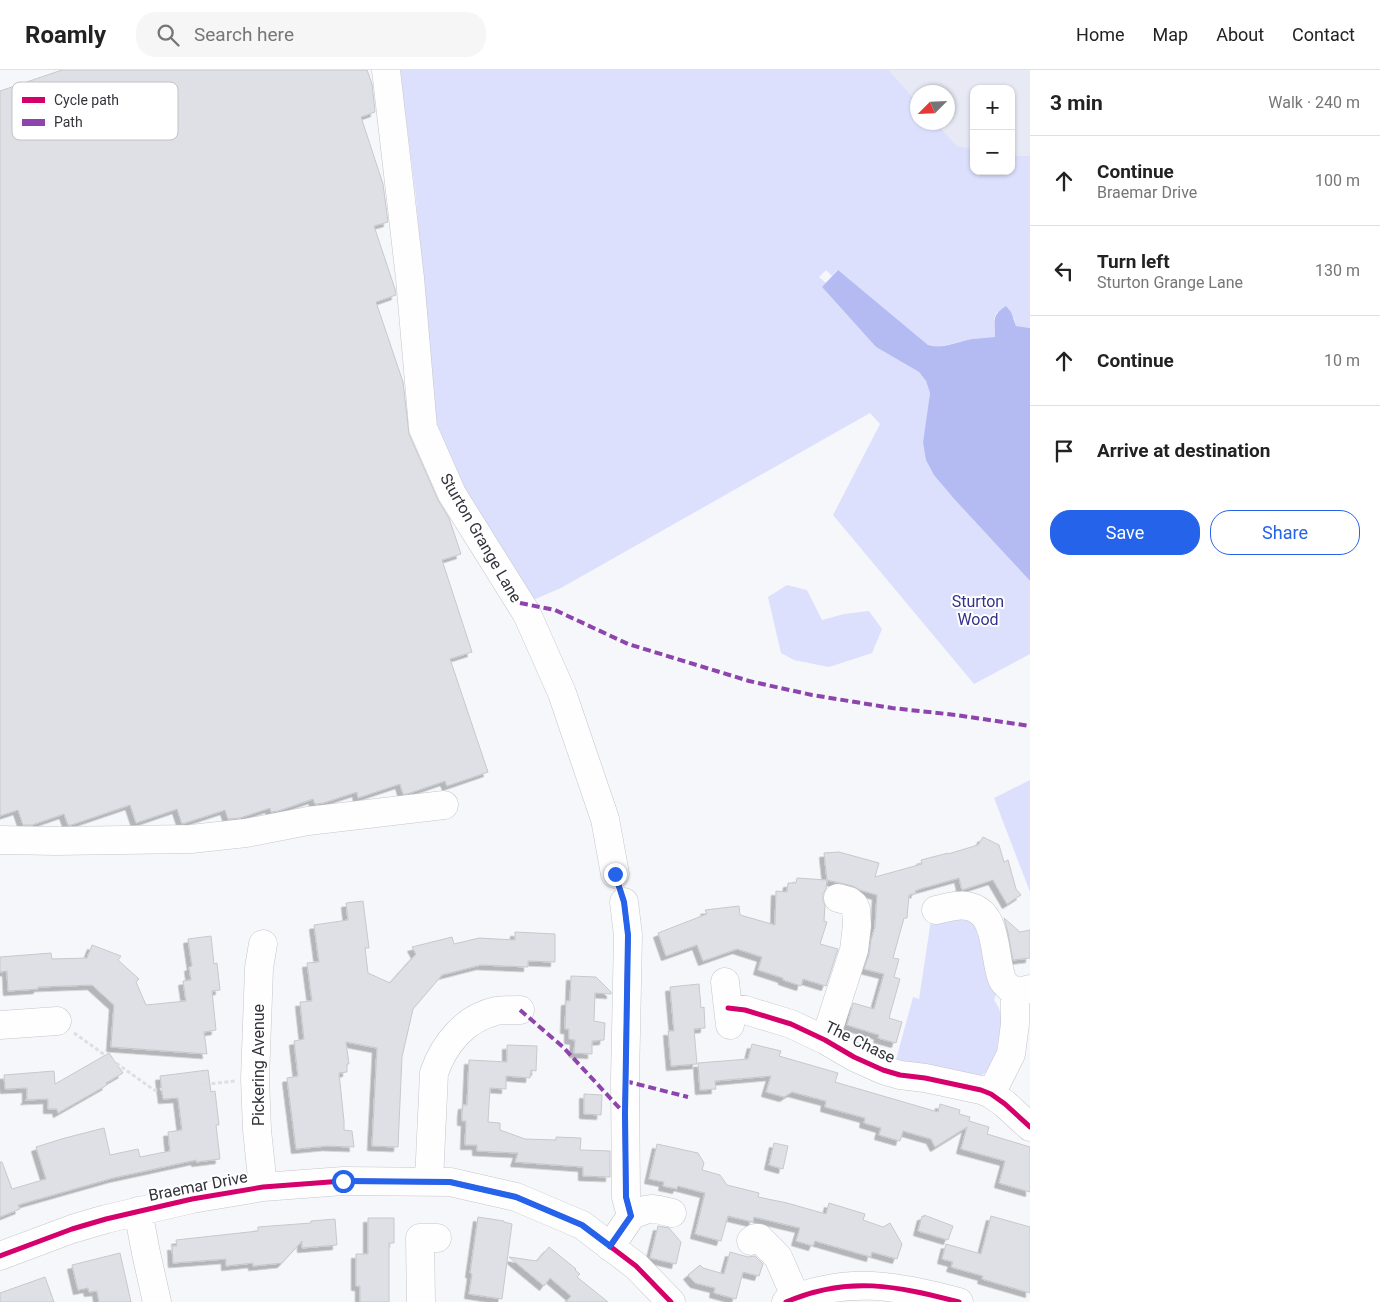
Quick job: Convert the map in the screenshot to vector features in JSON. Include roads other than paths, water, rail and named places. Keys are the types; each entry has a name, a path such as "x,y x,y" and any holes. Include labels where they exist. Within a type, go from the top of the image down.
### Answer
{"street":[{"name":"Sturton Grange Lane","path":"386,70 410,278 423,428 452,494 527,614 562,693 606,819 615,874"},
{"path":"0,840 191,839 246,833 308,821 444,805"},
{"path":"825,1040 854,950 857,925 856,908 854,905 849,901 838,898"},
{"path":"624,902 628,935 625,1081 626,1197 631,1216"},
{"path":"936,910 958,905 976,908 983,914 992,929 1002,980 1022,991 1010,1054 991,1094"},
{"name":"Pickering Avenue","path":"263,1187 257,1130 255,1079 259,968 264,944"},
{"name":"The Chase","path":"728,1005 791,1024 883,1070 981,1090 991,1094 1005,1104 1030,1128"},
{"path":"429,1181 434,1073 439,1058 457,1034 482,1016 496,1011 520,1010"},
{"path":"0,1025 57,1021"},
{"name":"Braemar Drive","path":"0,1256 72,1229 138,1211 263,1187 343,1181 450,1182 516,1197 582,1225 636,1266 671,1302"},
{"path":"610,1246 631,1216 641,1210 652,1208 672,1213"},
{"path":"138,1211 157,1302"},
{"path":"421,1302 420,1238 437,1238"},
{"path":"751,1240 760,1238 778,1257 791,1300 843,1286 872,1285 900,1295 959,1302"}],"water":[{"path":"838,270 928,345 942,346 970,339 995,337 996,316 1006,306 1011,312 1016,326 1030,328 1030,581 934,475 926,460 923,442 930,393 926,381 919,372 876,347 822,287"}],"park label":[{"name":"Sturton Wood","path":"978,610"}]}
